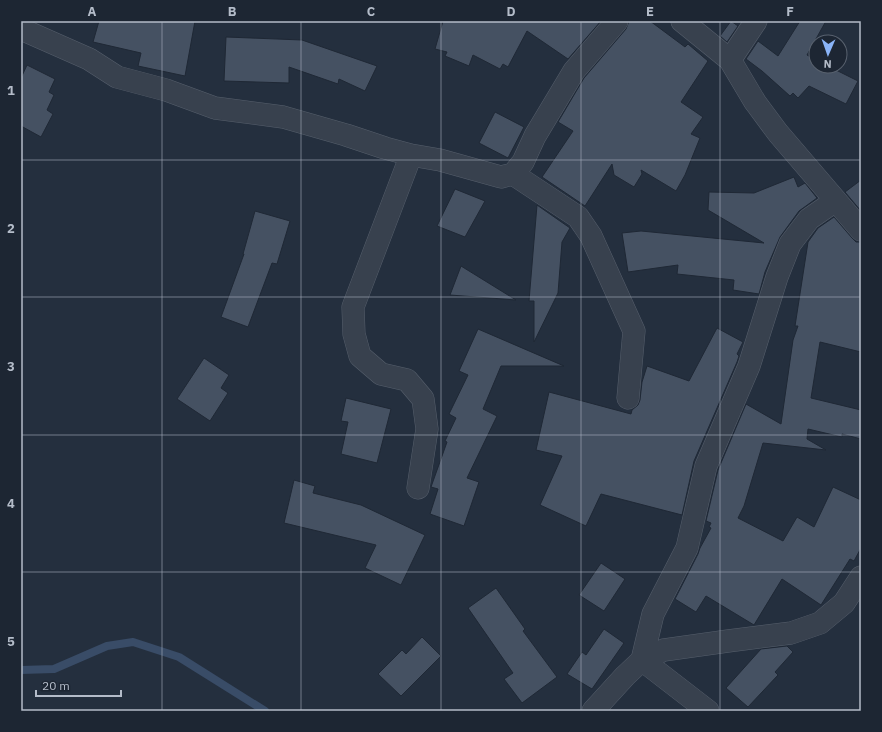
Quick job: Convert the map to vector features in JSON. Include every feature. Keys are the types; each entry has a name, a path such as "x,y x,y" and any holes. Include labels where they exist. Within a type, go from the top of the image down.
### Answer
{"street":[{"path":"21,29 89,60 117,77 166,90 215,108 283,117 410,155 440,160 501,177 513,174 523,162 535,136 574,71 617,21"},
{"path":"682,21 730,60 755,102 778,133 861,230"},
{"path":"730,60 756,21"},
{"path":"410,155 353,307 354,334 360,356 381,374 407,380 423,399 427,429 418,488"},
{"path":"513,174 578,217 591,236 634,331 628,398"},
{"path":"642,660 653,614 687,548 706,466 748,366 777,277 790,244 809,219 835,201"},
{"path":"593,711 642,660 664,650 791,633 820,623 844,603 861,577"},
{"path":"642,660 708,711"}],"building":[{"path":"99,21 195,21 185,76 138,66 141,53 93,42"},
{"path":"443,21 601,21 568,59 527,31 508,67 503,64 500,69 473,55 469,66 445,56 447,52 435,49"},
{"path":"629,21 650,21 685,47 688,44 708,61 681,102 703,117 691,134 700,138 685,175 676,191 641,170 642,174 634,187 614,175 612,164 585,206 542,177 573,131 558,122 584,78 626,29"},
{"path":"731,21 738,26 727,42 720,36"},
{"path":"800,21 826,21 819,34 808,34 808,74 844,74 858,81 846,104 809,86 798,98 793,93 790,96 746,59 758,41 778,56"},
{"path":"226,37 302,40 377,66 365,91 339,79 338,84 289,67 289,83 224,81"},
{"path":"27,65 55,79 49,92 54,95 47,110 53,114 41,137 21,126 21,78"},
{"path":"495,112 524,127 508,158 479,143"},
{"path":"794,177 798,187 805,183 817,198 799,211 780,237 765,272 759,294 733,290 734,280 677,274 678,265 628,272 622,233 641,231 764,243 708,210 709,192 754,193"},
{"path":"861,180 861,211 845,192"},
{"path":"455,189 485,201 465,237 437,226"},
{"path":"537,205 570,228 562,242 558,293 534,342 534,301 529,301"},
{"path":"255,211 290,221 277,264 272,263 248,327 221,317 244,254"},
{"path":"834,217 856,242 861,242 861,352 820,342 811,398 861,410 861,439 842,434 842,437 808,429 807,439 826,450 763,443 744,506 738,518 783,541 797,517 814,527 833,487 861,500 861,548 854,561 850,559 821,605 782,579 754,625 706,596 696,612 675,599 711,528 709,527 711,523 706,521 718,470 746,404 781,424 793,340 798,326 795,326 808,242 818,228"},
{"path":"461,266 516,300 450,295"},
{"path":"717,328 743,342 737,354 739,356 737,362 694,461 682,515 601,494 586,526 540,505 562,456 536,450 549,392 631,414 632,410 638,405 640,400 642,382 647,366 689,381"},
{"path":"478,329 564,366 501,366 483,409 497,416 467,478 479,482 464,526 430,514 438,489 431,487 447,442 445,441 456,418 449,414 468,375 459,371"},
{"path":"204,358 229,375 221,388 228,393 210,421 177,399"},
{"path":"346,398 391,409 377,463 341,454 348,422 341,421"},
{"path":"294,480 315,486 313,493 361,505 425,535 401,585 365,568 376,545 284,523"},
{"path":"601,563 625,579 604,611 579,595"},
{"path":"496,588 525,629 523,631 557,677 522,703 504,679 513,673 468,608"},
{"path":"604,629 624,643 592,689 567,674 582,652 586,655"},
{"path":"422,637 441,656 401,696 378,674 402,650 406,654"},
{"path":"787,646 793,652 775,672 778,675 748,707 726,688 761,649"}],"waterway":[{"path":"21,670 54,669 107,646 133,642 179,657 265,711"}]}
